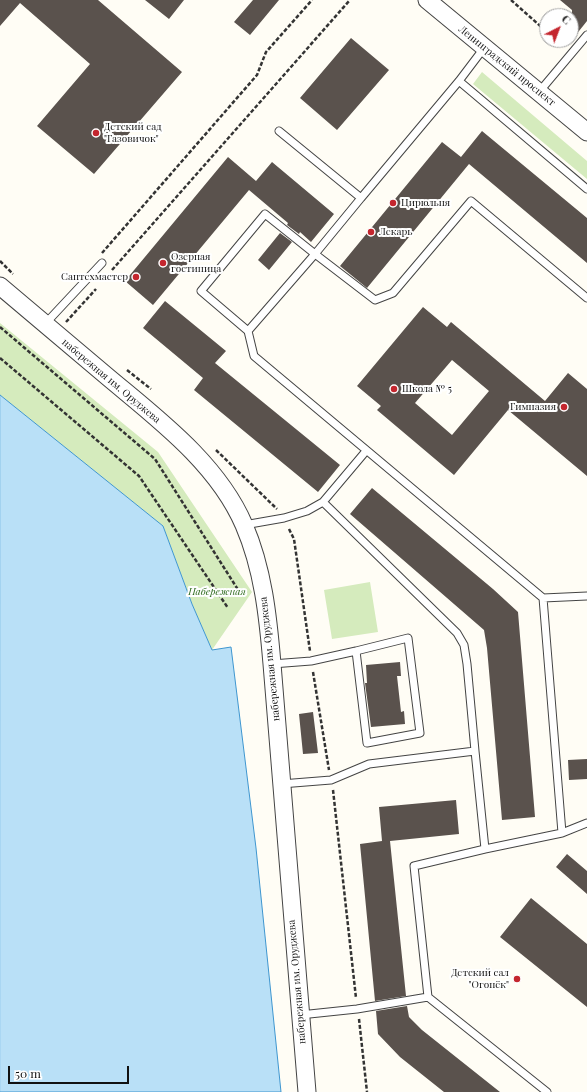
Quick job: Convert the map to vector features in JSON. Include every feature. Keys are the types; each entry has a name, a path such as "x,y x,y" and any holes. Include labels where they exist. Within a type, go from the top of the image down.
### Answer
{"street":[{"name":"Ленинградский проспект","path":"427,0 587,132"},
{"name":"набережная им. Оруджева","path":"0,286 148,411 185,445 209,470 227,492 244,525 260,572 267,606 307,1092"}],"lane":[{"path":"539,92 587,35"},
{"path":"248,331 315,254 360,198 459,81 484,48"},
{"path":"459,81 587,189"},
{"path":"279,131 360,198"},
{"path":"587,298 471,201 393,293 375,300 265,214 201,291 248,331 254,356 543,598 587,596"},
{"path":"45,324 101,260"},
{"path":"244,525 284,518 307,511 323,502 366,451"},
{"path":"323,502 457,633 464,645 485,850"},
{"path":"543,598 562,833"},
{"path":"272,664 311,661 408,638 420,733 367,743 356,651"},
{"path":"281,784 331,780 369,764 476,751"},
{"path":"547,1092 428,997 414,866 562,833 587,823"},
{"path":"300,1015 357,1009 428,997"}],"path":[{"path":"101,260 257,75 266,52 312,0"},
{"path":"108,275 350,0"},
{"path":"511,0 539,25"},
{"path":"66,322 98,286"},
{"path":"0,326 155,459 242,596"},
{"path":"0,358 140,476 228,608"},
{"path":"359,1025 367,1092"}],"green space":[{"path":"482,72 587,161 587,179 473,84"},
{"name":"Набережная","path":"0,323 158,452 252,592 212,650 192,604 163,526 0,395"},
{"path":"370,582 378,632 332,639 324,590"}],"water":[{"path":"0,395 163,526 192,604 212,650 231,647 256,848 281,1092 0,1092"}],"building":[{"path":"0,0 98,0 182,72 94,174 37,126 90,64 20,3 0,26"},
{"path":"145,0 184,0 169,19"},
{"path":"253,0 279,0 250,35 234,22"},
{"path":"560,0 587,0 587,21 579,31 579,8 570,8"},
{"path":"351,38 389,70 337,130 300,98"},
{"path":"482,131 587,218 587,263 469,164 367,288 340,266 442,142 461,157"},
{"path":"228,157 256,181 272,162 334,214 311,242 300,232 299,234 287,225 288,223 249,190 153,305 125,281"},
{"path":"280,233 292,242 269,270 258,260"},
{"path":"165,301 226,351 215,363 340,465 318,492 194,390 203,378 143,328"},
{"name":"Школа № 5","path":"423,307 447,327 451,322 545,401 568,373 587,389 587,476 508,410 454,475 377,410 381,406 357,386","holes":["452,360 489,391 452,435 415,403"]},
{"path":"372,488 493,589 518,612 535,817 502,820 487,648 484,630 350,514"},
{"path":"400,662 401,676 397,676 401,712 404,711 405,724 371,727 365,683 367,683 366,665"},
{"path":"313,712 318,753 303,754 299,714"},
{"path":"587,759 587,779 569,780 568,760"},
{"path":"456,800 459,834 390,841 406,996 375,1001 360,844 382,841 379,807"},
{"path":"567,854 587,871 587,894 556,867"},
{"path":"531,898 587,944 587,1007 500,937"},
{"path":"407,1006 409,1017 422,1030 500,1092 444,1092 400,1057 378,1034 376,1011"}],"place":[{"name":"Детский сад \"Газовичок\"","path":"96,133"},
{"name":"Цирюльня","path":"393,203"},
{"name":"Лекарь","path":"371,232"},
{"name":"Озерная гостиница","path":"163,263"},
{"name":"Сантехмастер","path":"136,277"},
{"name":"Школа № 5","path":"394,389"},
{"name":"Гимназия","path":"564,407"},
{"name":"Детский сал \"Огонёк\"","path":"517,979"}]}
